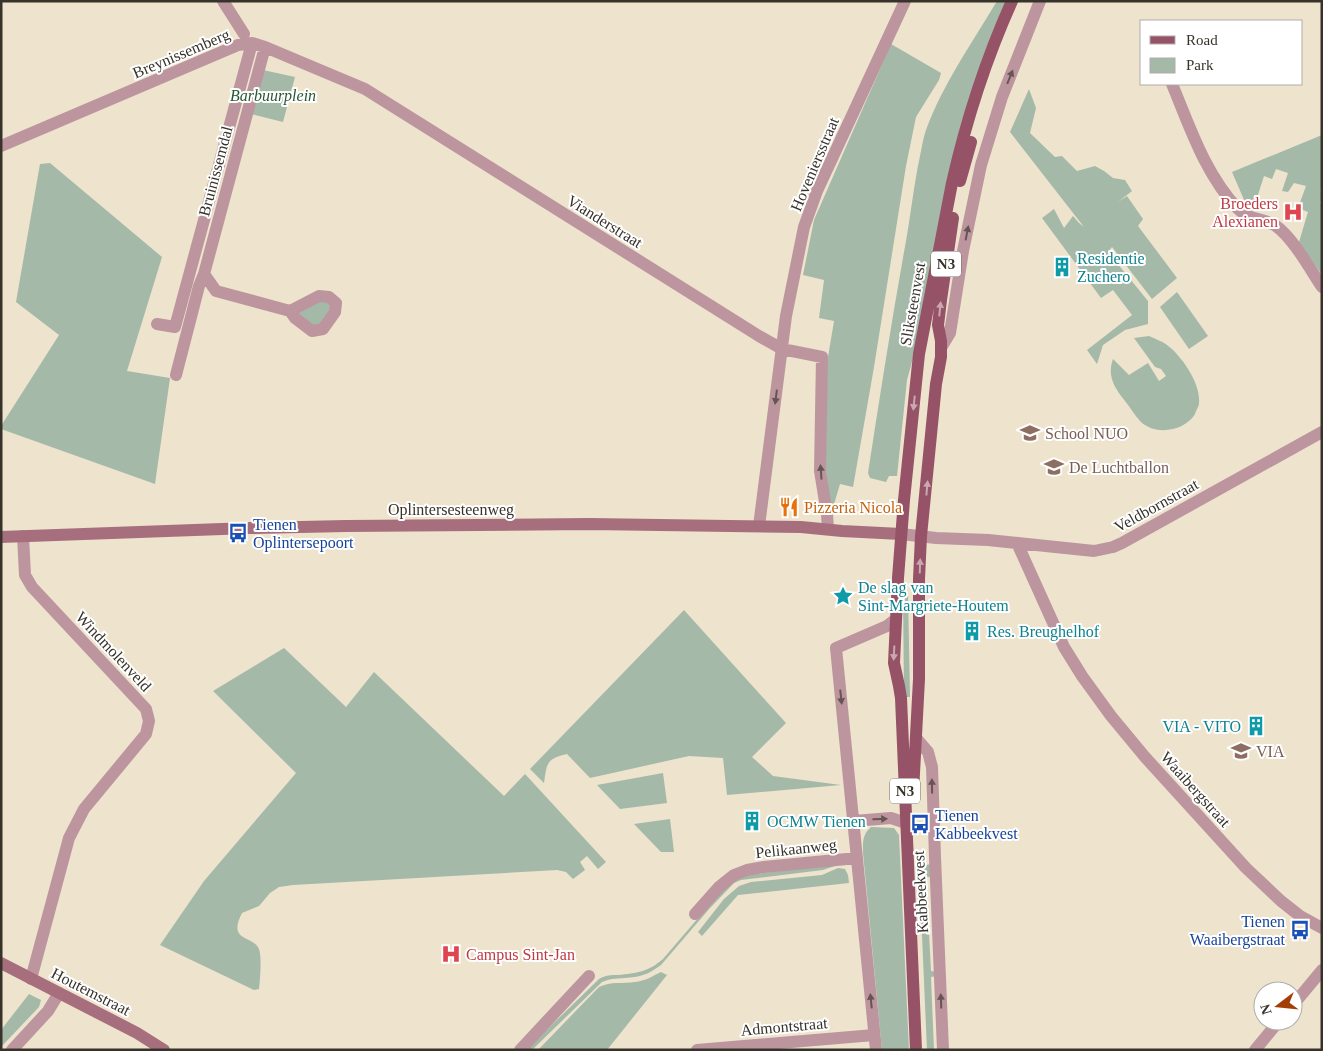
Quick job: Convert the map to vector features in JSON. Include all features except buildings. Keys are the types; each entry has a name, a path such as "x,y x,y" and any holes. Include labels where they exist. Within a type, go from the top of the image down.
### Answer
{"main road":[{"name":"Sliksteenvest","path":"902,534 920,354 946,212 957,160 978,89 1012,1"},
{"name":"Sliksteenvest","path":"921,536 942,341 938,325 949,243 960,181 983,100 1021,1"},
{"name":"Kabbeekvest","path":"902,534 894,663 900,698 916,1050"},
{"name":"Kabbeekvest","path":"921,536 919,679 913,781 913,824 924,1050"}],"street":[{"path":"223,1 248,38"},
{"name":"Hoveniersstraat","path":"782,349 786,316 804,227 817,192 905,1"},
{"name":"Sliksteenvest","path":"941,348 950,333 964,250 982,165 1002,97 1040,1"},
{"name":"Vianderstraat","path":"248,38 365,89 782,349"},
{"name":"Breynissemberg","path":"1,146 238,46 248,38"},
{"name":"Breynissemberg","path":"157,324 175,327 248,38"},
{"name":"Bruinissemdal","path":"176,375 265,47"},
{"path":"1172,85 1209,170 1223,190 1242,213 1278,227 1294,245 1322,287"},
{"path":"204,274 216,291 290,311"},
{"path":"759,526 782,349 822,357 820,471 828,529"},
{"name":"Veldbornstraat","path":"902,534 936,538 988,540 1094,551 1113,547 1322,432"},
{"name":"Oplintersesteenweg","path":"1,537 346,526 590,524 759,526 902,534"},
{"name":"Windmolenveld","path":"23,536 25,574 32,587 146,709 149,721 146,734 84,809 70,838 30,979"},
{"name":"Waaibergstraat","path":"1017,543 1064,647 1111,716 1246,868 1300,916 1322,928"},
{"path":"876,1050 836,648 887,626 896,619"},
{"name":"Kabbeekvest","path":"916,738 928,752 932,767 943,1050"},
{"path":"854,820 891,818 906,824"},
{"name":"Pelikaanweg","path":"694,914 719,886 734,875 747,870 857,858"},
{"name":"Houtemstraat","path":"1,963 136,1033 164,1050"},
{"path":"1303,993 1322,970"},
{"path":"520,1050 590,976"},
{"path":"12,1050 48,1012 59,993"},
{"path":"1255,1050 1271,1031"},
{"name":"Admontstraat","path":"697,1050 874,1035"}],"green space":[{"path":"997,1 1009,1 968,106 920,333 907,380 897,476 889,476 886,482 870,478 868,473 923,139 949,80"},
{"path":"891,44 941,73 939,80 916,117 906,166 853,487 840,484 832,511 825,464 826,369 834,321 819,318 824,280 803,275 814,220"},
{"name":"Barbuurplein","path":"263,70 295,77 283,122 251,114"},
{"path":"1029,89 1036,108 1030,133 1055,157 1062,156 1077,171 1095,166 1113,178 1125,180 1132,191 1118,202 1127,196 1143,219 1138,226 1177,278 1152,299 1112,247 1108,252 1148,301 1148,324 1125,330 1103,345 1097,364 1087,350 1132,315 1113,290 1101,298 1042,218 1054,209 1064,228 1073,216 1084,227 1010,132"},
{"name":"Broeders Alexianen","path":"1322,135 1322,189 1320,190 1322,192 1322,201 1320,202 1322,206 1322,275 1299,242 1308,212 1298,208 1306,186 1294,183 1288,192 1282,191 1288,173 1276,169 1272,179 1264,176 1255,204 1245,202 1232,172"},
{"path":"50,163 162,257 127,371 170,378 155,484 1,429 1,426 59,335 16,302 40,164"},
{"path":"1177,292 1208,336 1189,349 1160,307"},
{"path":"329,297 335,312 312,331 290,311"},
{"path":"1149,336 1165,344 1179,356 1197,387 1199,406 1195,414 1184,424 1170,430 1154,429 1141,422 1118,391 1111,376 1113,359 1129,375 1148,363 1159,381 1166,376 1161,369 1155,367 1134,338"},
{"path":"903,593 908,593 910,697 904,697"},
{"path":"684,610 786,723 752,757 773,776 841,785 727,795 723,758 689,756 590,778 567,754 551,760 547,766 544,783 530,769"},
{"path":"284,648 346,707 374,672 504,796 525,774 606,862 598,869 587,856 580,862 585,870 573,879 566,872 557,870 279,887 270,893 259,906 242,913 238,922 237,929 239,933 256,945 260,953 259,989 254,990 160,945 204,881 296,773 213,691"},
{"path":"663,773 667,803 620,809 597,785"},
{"path":"670,819 674,852 661,852 634,824"},
{"path":"871,827 894,828 899,835 909,1050 882,1050 863,853 863,842"},
{"path":"932,864 933,877 926,877 931,971 937,972 937,976 931,977 934,1050 927,1050 920,889 925,865"},
{"path":"834,865 823,870 741,880 734,883 661,965 643,975 602,982 532,1050 526,1050 599,979 642,971 663,959 717,896 734,880 754,874"},
{"path":"838,868 845,869 849,883 738,895 702,936 698,932 724,899 739,886 751,882 822,875"},
{"path":"661,972 667,975 607,1050 538,1050 599,987 612,983 639,981"},
{"path":"29,994 41,1000 39,1007 1,1047 1,1030"}],"place":[{"name":"Broeders Alexianen","path":"1293,212"},
{"name":"Residentie Zuchero","path":"1062,267"},
{"name":"School NUO","path":"1030,433"},
{"name":"De Luchtballon","path":"1054,467"},
{"name":"Pizzeria Nicola","path":"789,507"},
{"name":"Tienen Oplintersepoort","path":"238,533"},
{"name":"De slag van Sint-Margriete-Houtem","path":"843,596"},
{"name":"Res. Breughelhof","path":"972,631"},
{"name":"VIA - VITO","path":"1256,726"},
{"name":"VIA","path":"1241,751"},
{"name":"OCMW Tienen","path":"752,821"},
{"name":"Tienen Kabbeekvest","path":"920,824"},
{"name":"Tienen Waaibergstraat","path":"1300,930"},
{"name":"Campus Sint-Jan","path":"451,954"}]}
